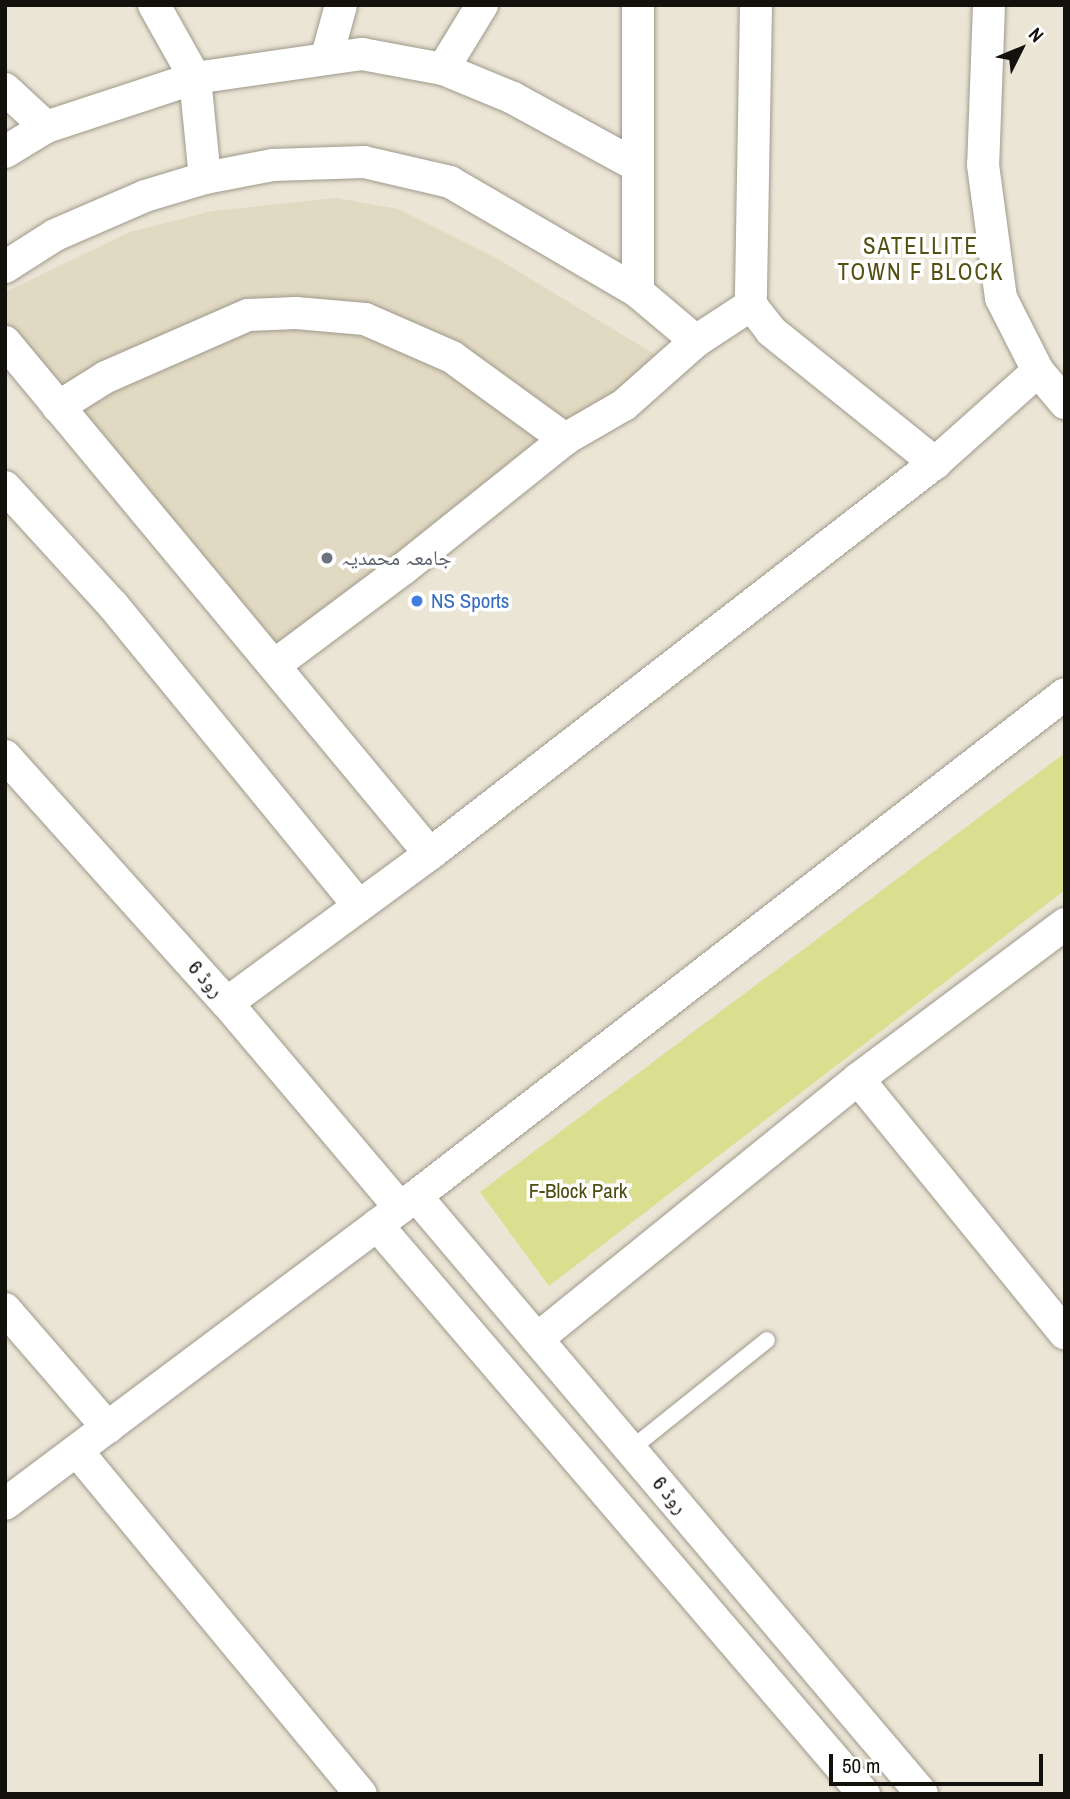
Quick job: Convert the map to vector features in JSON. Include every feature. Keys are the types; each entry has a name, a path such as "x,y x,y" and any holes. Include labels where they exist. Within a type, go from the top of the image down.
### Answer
{"street":[{"path":"154,5 195,78 205,178"},
{"path":"327,56 341,5"},
{"path":"443,69 482,5"},
{"path":"638,5 636,165 639,292"},
{"path":"756,5 751,305 771,331 935,463"},
{"path":"989,5 985,178 1001,298 1038,372 1065,403"},
{"path":"5,152 46,127 195,78 327,56 362,54 443,69 513,98 636,165"},
{"path":"5,89 46,127"},
{"path":"5,267 55,235 145,196 205,178 273,165 364,162 450,182 639,292 696,341"},
{"path":"275,664 403,569 565,439 624,405 696,341 751,305"},
{"path":"58,407 106,377 248,315 296,313 365,319 452,357 565,439"},
{"path":"5,342 430,854"},
{"path":"227,1003 430,854 935,463 1038,372"},
{"path":"5,487 112,604 359,906"},
{"path":"5,1504 398,1210 1065,694"},
{"name":"روڈ 6","path":"5,756 227,1003 398,1210 558,1436 858,1786"},
{"path":"537,1339 858,1079 1065,924"},
{"path":"858,1079 1065,1334"},
{"name":"روڈ 6","path":"398,1210 537,1339 922,1794"},
{"path":"5,1309 108,1428"},
{"path":"558,1436 597,1409"},
{"path":"77,1451 361,1794"},
{"path":"858,1786 891,1755"}],"lane":[{"path":"631,1449 767,1340"}],"shaded area":[{"path":"336,198 398,209 496,258 669,363 278,654 5,331 5,292 130,232 212,211"}],"green space":[{"name":"F-Block Park","path":"1065,753 1065,890 549,1286 480,1192"}],"place":[{"name":"جامعہ محمدیہ","path":"327,558"},
{"name":"NS Sports","path":"417,601"}],"district":[{"name":"SATELLITE TOWN F BLOCK","path":"921,259"}]}
